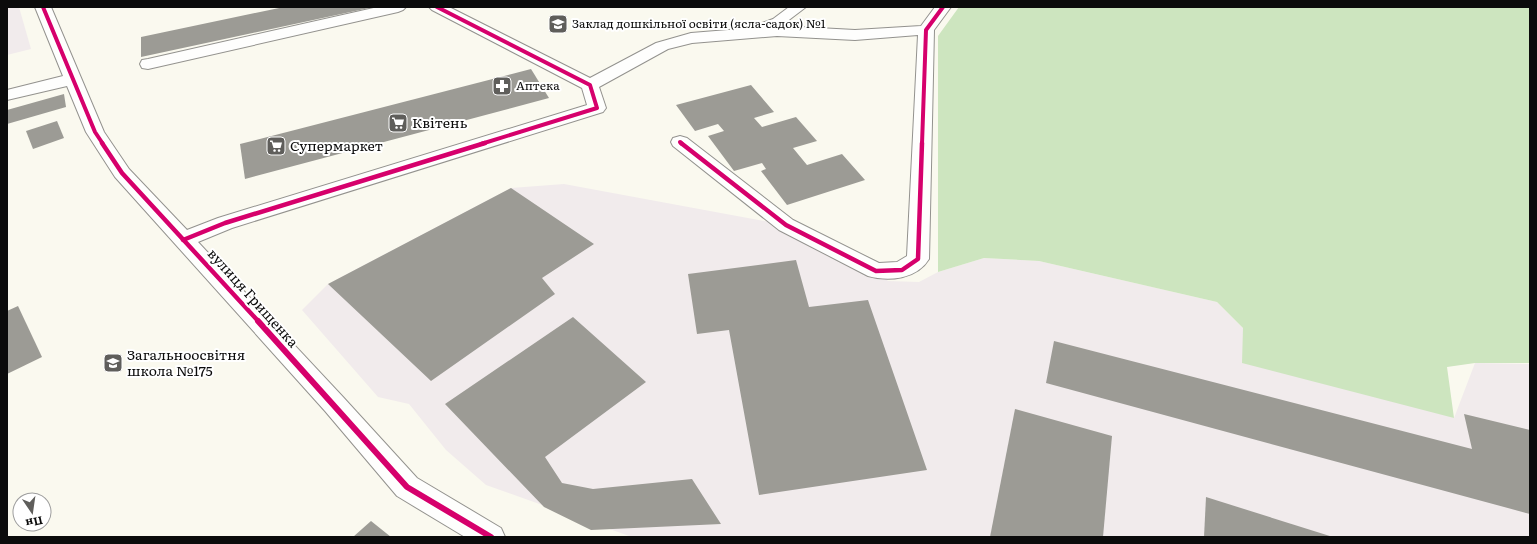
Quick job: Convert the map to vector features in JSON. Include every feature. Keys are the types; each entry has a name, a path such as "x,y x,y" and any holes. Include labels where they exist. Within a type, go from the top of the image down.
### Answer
{"street":[{"name":"вулиця Грищенка","path":"43,7 95,132 122,173 328,398 407,487 491,537"},
{"path":"148,64 398,7"},
{"path":"183,240 225,223 597,108 590,85 437,7"},
{"path":"751,33 779,22 798,7"},
{"path":"680,142 786,225 876,271 902,270 918,259 926,30 943,7"},
{"path":"590,85 662,46 691,38 777,31 855,35 926,30"},
{"path":"7,95 73,78"}],"shaded area":[{"path":"7,7 19,7 31,49 7,55"},
{"path":"564,184 786,225 876,271 888,281 919,282 938,272 984,258 1039,261 1217,302 1243,328 1454,418 1475,363 1530,364 1530,537 632,537 486,485 446,450 409,404 378,397 302,310 328,284 511,188"}],"green space":[{"path":"959,7 1530,7 1530,363 1475,363 1447,367 1454,418 1242,363 1243,328 1217,302 1039,261 984,258 938,272 938,36"}],"building":[{"path":"284,7 369,8 141,57 141,37"},
{"path":"531,69 549,98 245,179 240,144"},
{"path":"751,85 774,112 754,118 762,127 796,117 817,141 793,148 807,165 842,154 865,180 787,205 761,171 766,169 762,163 734,171 708,136 724,131 718,124 695,131 676,105"},
{"path":"64,94 66,107 7,124 7,110"},
{"path":"57,121 64,138 33,149 26,131"},
{"path":"511,188 594,244 542,278 555,294 431,381 328,284"},
{"path":"796,260 809,307 868,300 927,470 759,495 729,330 697,334 688,274"},
{"path":"18,306 42,357 7,374 7,311"},
{"path":"573,317 646,382 545,457 562,483 593,489 692,479 721,524 591,530 544,507 445,404"},
{"path":"1054,341 1472,449 1464,414 1530,430 1530,514 1046,383"},
{"path":"1015,409 1112,436 1103,537 990,537"},
{"path":"1206,497 1333,537 1204,537"},
{"path":"371,521 391,537 353,537"}],"cycle path":[{"path":"43,7 95,132 122,173 334,404 407,487 491,537"},
{"path":"183,240 225,223 597,108 590,85 437,7"},
{"path":"680,142 786,225 876,271 902,270 918,259 926,30 943,7"}],"place":[{"name":"Заклад дошкільної освіти (ясла-садок) №1","path":"558,24"},
{"name":"Аптека","path":"502,86"},
{"name":"Квітень","path":"398,123"},
{"name":"Супермаркет","path":"276,146"},
{"name":"Загальноосвітня школа №175","path":"113,363"}]}
